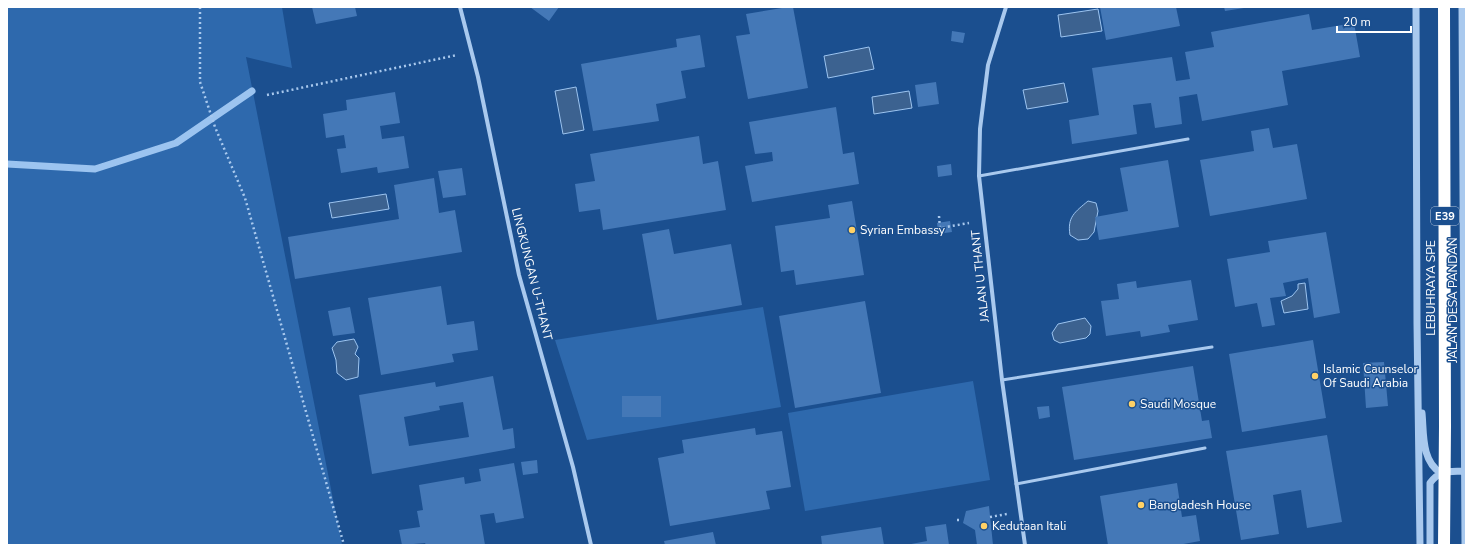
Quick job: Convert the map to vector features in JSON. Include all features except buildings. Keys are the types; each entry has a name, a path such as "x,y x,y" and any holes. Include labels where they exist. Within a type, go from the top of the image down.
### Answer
{"highway":[{"name":"LEBUHRAYA SPE","path":"1444,7 1444,545"}],"street":[{"name":"LINGKUNGAN U-THANT","path":"460,7 472,52 519,274 573,467 592,545"},
{"name":"JALAN U THANT","path":"1006,7 988,65 980,129 979,176 1002,380 1025,545"},
{"path":"1416,7 1417,336 1420,545"},
{"name":"JALAN DESA PANDAN","path":"1462,7 1466,471 1465,545"},
{"path":"1417,336 1425,449 1432,465 1441,473"},
{"path":"1430,545 1430,483 1435,476 1441,473 1466,471"}],"lane":[{"path":"979,176 1188,138"},
{"path":"1002,380 1212,347"},
{"path":"1016,484 1204,448"}],"path":[{"path":"200,7 200,82 215,127 246,198 344,545"},
{"path":"267,95 472,52"},
{"path":"939,216 940,228 957,225"},
{"path":"957,520 962,520"}],"shaded area":[{"path":"7,7 282,7 292,68 246,57 342,545 7,545"},
{"path":"1098,9 1102,31 1061,37 1058,15"},
{"path":"869,47 874,69 828,78 824,56"},
{"path":"1064,83 1068,102 1027,109 1023,90"},
{"path":"576,87 584,130 563,134 555,91"},
{"path":"909,91 912,108 874,114 872,97"},
{"path":"386,194 389,209 332,218 329,203"},
{"path":"1088,201 1096,203 1098,211 1094,232 1088,239 1078,240 1070,235 1069,229 1071,219 1073,215"},
{"path":"1305,283 1308,309 1284,313 1281,301 1292,296 1298,289 1298,284"},
{"path":"763,307 781,407 587,440 555,340"},
{"path":"1085,318 1091,326 1090,334 1086,338 1060,343 1054,340 1052,333 1058,324"},
{"path":"354,339 358,347 355,354 359,358 358,377 346,380 337,373 336,360 332,348 337,342"},
{"path":"973,381 990,480 805,511 788,413"}],"waterway":[{"path":"7,164 95,169 176,143 252,91"}],"place":[{"name":"Syrian Embassy","path":"852,230"},
{"name":"Islamic Caunselor Of Saudi Arabia","path":"1315,376"},
{"name":"Saudi Mosque","path":"1132,404"},
{"name":"Bangladesh House","path":"1141,505"},
{"name":"Kedutaan Itali","path":"984,526"}]}
